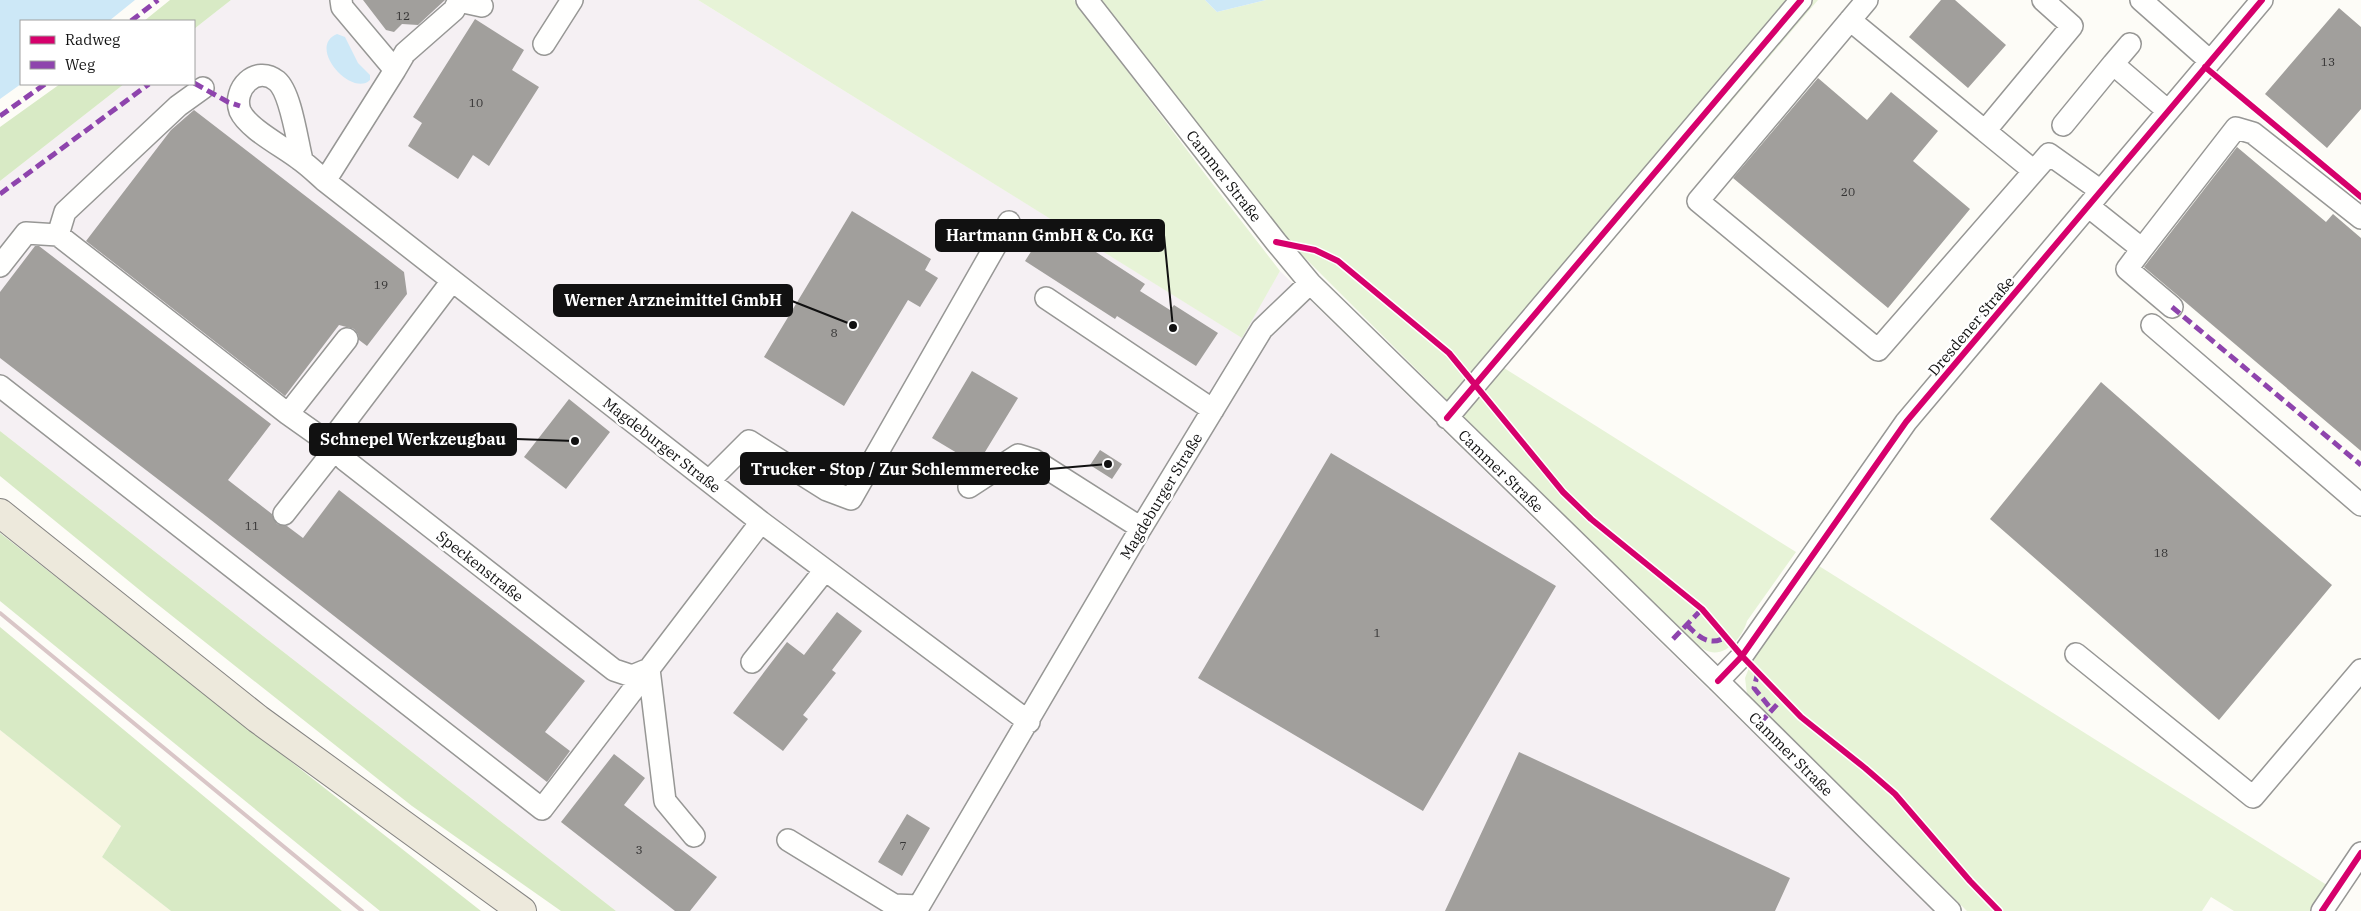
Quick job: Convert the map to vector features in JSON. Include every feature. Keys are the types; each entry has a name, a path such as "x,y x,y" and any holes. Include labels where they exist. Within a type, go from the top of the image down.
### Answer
{"main road":[{"path":"0,513 258,719 522,911"}],"street":[{"path":"341,0 342,7 394,70"},
{"path":"325,181 405,53 454,10 459,0 482,6"},
{"path":"544,44 572,0"},
{"name":"Cammer Straße","path":"1087,0 1310,283 1446,418 1718,681 1950,911"},
{"path":"1446,418 1801,0"},
{"path":"1867,0 1698,201 1878,350 2050,154 2142,249"},
{"path":"1985,131 2072,26 2043,0"},
{"name":"Dresdener Straße","path":"1718,681 1742,656 1906,422 2262,0"},
{"path":"2154,4 2210,61"},
{"path":"1850,20 2034,171"},
{"path":"2063,125 2130,44"},
{"path":"2113,64 2168,111"},
{"path":"0,252 26,232 58,236 66,212 178,106 204,88"},
{"path":"2172,307 2127,269 2236,128 2253,133 2361,218"},
{"name":"Magdeburger Straße","path":"302,160 325,181 452,281 762,522 1029,722"},
{"path":"709,481 749,440 827,490 851,499 1009,222"},
{"path":"0,266 26,232"},
{"name":"Speckenstraße","path":"58,236 288,414 336,448 345,460 614,670 640,672"},
{"path":"284,514 336,448 336,434 452,281"},
{"name":"Magdeburger Straße","path":"918,908 1029,722 1141,528 1262,330 1310,283"},
{"path":"1046,298 1213,410"},
{"path":"2152,325 2361,505"},
{"path":"288,414 347,339"},
{"path":"0,386 542,809 640,672"},
{"path":"970,487 1018,455 1034,460 1141,528"},
{"path":"580,743 762,522"},
{"path":"752,662 825,570"},
{"path":"2076,654 2253,797 2361,670"},
{"path":"640,672 665,800 694,836"},
{"path":"788,840 894,905 918,908"},
{"path":"2322,911 2361,853"}],"shaded area":[{"path":"231,0 698,0 1241,337 1280,271 1935,911 616,911 0,431 0,181 123,85 195,85 195,28"},
{"path":"0,730 121,826 102,857 171,911 0,911"}],"green space":[{"path":"170,0 231,0 195,28 195,20 145,20"},
{"path":"698,0 1074,0 1280,271 1242,338"},
{"path":"1102,0 1205,0 1217,12 1266,0 1818,0 1504,368 1796,552 1732,645 1719,652 1705,650 1673,626 1286,239"},
{"path":"59,85 123,85 0,181 0,127"},
{"path":"0,431 616,911 561,911 412,806 147,596 0,476"},
{"path":"0,533 481,911 380,911 0,601"},
{"path":"1819,566 2330,887 2314,911 2234,911 2211,897 2202,911 1967,911 1747,694 1745,678 1753,658"},
{"path":"0,627 342,911 171,911 102,857 121,826 0,730"}],"water":[{"path":"0,0 135,0 110,20 20,20 20,85 0,99"},
{"path":"1205,0 1266,0 1217,12"},
{"path":"337,34 345,37 358,63 370,75 370,80 362,84 353,82 343,77 335,69 329,59 327,49 329,40"}],"building":[{"path":"363,0 445,0 418,25 402,24 394,32 386,30"},
{"path":"1941,0 1955,0 2006,45 1968,88 1909,37"},
{"path":"2339,8 2361,27 2361,109 2327,148 2265,94"},
{"path":"475,19 524,50 512,70 539,87 489,166 473,155 458,179 408,146 422,123 413,117"},
{"path":"1818,78 1867,120 1891,92 1938,131 1913,161 1970,209 1888,308 1733,178"},
{"path":"194,110 404,272 407,294 367,346 359,340 358,334 354,329 339,325 285,396 86,241 171,130"},
{"path":"2237,147 2326,222 2333,214 2361,238 2361,451 2144,267"},
{"path":"852,211 931,259 925,270 938,278 920,307 908,300 844,406 764,357"},
{"path":"1050,222 1145,284 1140,291 1170,310 1174,305 1218,333 1196,366 1117,316 1115,319 1025,261"},
{"path":"35,246 39,246 271,424 228,480 272,514 277,524 287,526 303,538 339,490 585,681 545,732 570,751 547,782 0,358 0,292"},
{"path":"972,371 1018,398 977,465 932,438"},
{"path":"2101,382 2332,585 2219,720 1990,519"},
{"path":"569,399 610,432 566,489 524,457"},
{"path":"1100,450 1122,464 1112,479 1090,465"},
{"path":"1331,453 1556,586 1423,811 1198,678"},
{"path":"837,612 862,631 832,670 836,673 803,715 808,719 783,751 733,713 787,642 804,655"},
{"path":"1519,752 1790,878 1775,911 1445,911"},
{"path":"614,754 645,778 624,805 717,877 690,911 675,911 561,822"},
{"path":"907,814 930,828 902,876 878,862"}],"railway":[{"path":"0,613 362,911"}],"marked path":[{"path":"132,20 158,0"},
{"path":"195,84 228,102 240,106"},
{"path":"0,116 44,85"},
{"path":"0,194 148,85"},
{"path":"2172,307 2361,465"},
{"path":"1673,639 1702,609"},
{"path":"1687,625 1700,637 1709,641 1720,640 1726,637"},
{"path":"1758,672 1754,688 1772,710"},
{"path":"1760,723 1782,699"}],"cycle path":[{"path":"1447,418 1801,0"},
{"path":"1718,681 1742,656 1906,422 2262,0"},
{"path":"2205,67 2361,197"},
{"path":"1276,242 1315,250 1338,261 1449,353 1563,492 1591,519 1702,609 1742,656 1801,717 1895,794 1970,881 1999,911"},
{"path":"2322,911 2361,853"}],"place":[{"name":"Werner Arzneimittel GmbH","path":"853,325"},
{"name":"Hartmann GmbH & Co. KG","path":"1173,328"},
{"name":"Schnepel Werkzeugbau","path":"575,441"},
{"name":"Trucker - Stop / Zur Schlemmerecke","path":"1108,464"}]}
